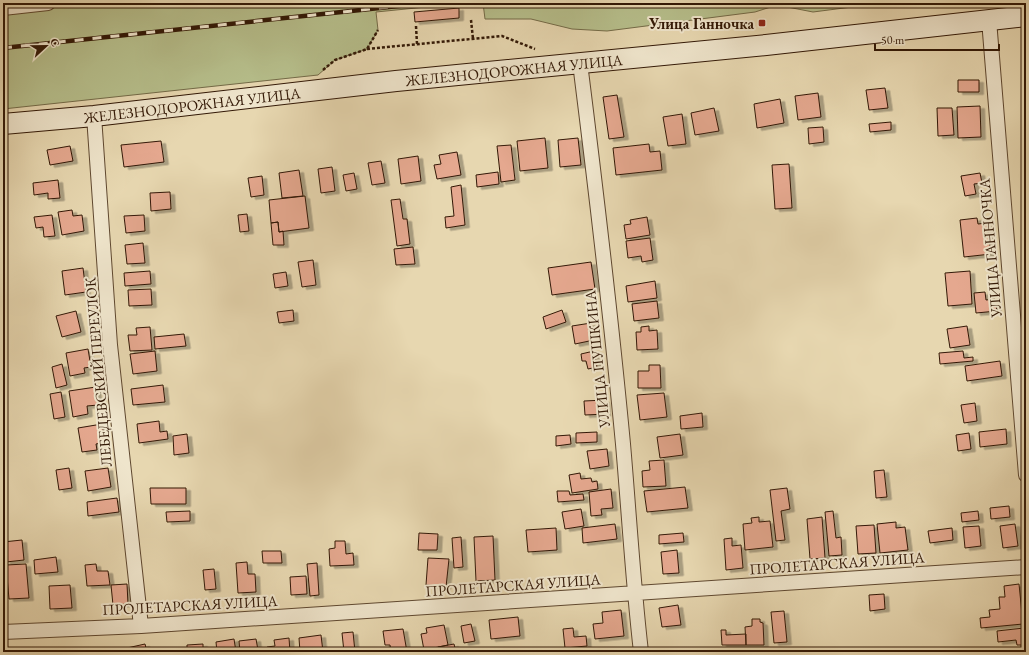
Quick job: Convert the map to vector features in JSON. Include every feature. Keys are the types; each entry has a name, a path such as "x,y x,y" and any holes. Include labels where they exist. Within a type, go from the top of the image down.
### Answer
{"main road":[{"name":"ЖЕЛЕЗНОДОРОЖНАЯ УЛИЦА","path":"3,124 94,116 396,81 580,62 759,46 1026,16"}],"street":[{"path":"3,8 48,3"},
{"name":"УЛИЦА ГАННОЧКА","path":"989,20 1026,475"},
{"name":"УЛИЦА ПУШКИНА","path":"580,62 605,268 623,445 634,594 641,652"},
{"name":"ЛЕБЕДЕВСКИЙ ПЕРЕУЛОК","path":"94,116 110,345 141,626"},
{"name":"ПРОЛЕТАРСКАЯ УЛИЦА","path":"3,632 141,626 1026,568"}],"path":[{"path":"472,20 473,39"},
{"path":"416,26 417,44"},
{"path":"367,49 378,30"},
{"path":"318,75 335,60 367,49 502,36 542,51"}],"green space":[{"path":"48,3 466,3 376,12 378,30 367,49 335,60 318,75 3,109 3,8"},
{"path":"483,3 883,3 813,12 777,5 755,12 607,31 572,29 531,19 485,19"}],"building":[{"path":"459,8 459,18 415,22 414,12"},
{"path":"958,80 979,80 979,92 958,92"},
{"path":"885,88 888,108 869,110 866,90"},
{"path":"818,93 821,117 798,120 795,96"},
{"path":"617,95 624,137 609,139 603,97"},
{"path":"780,99 784,123 757,128 754,104"},
{"path":"980,106 981,137 958,138 957,107"},
{"path":"714,108 719,131 695,135 691,113"},
{"path":"937,108 952,108 954,135 938,136"},
{"path":"682,114 686,144 668,146 663,117"},
{"path":"891,122 891,130 870,132 869,124"},
{"path":"823,127 824,142 809,144 808,128"},
{"path":"545,138 548,168 520,171 517,141"},
{"path":"578,138 581,165 560,167 558,140"},
{"path":"161,141 164,162 124,167 121,145"},
{"path":"649,144 650,152 660,151 662,170 616,175 613,148"},
{"path":"511,145 515,180 501,182 497,146"},
{"path":"70,146 73,161 50,165 47,150"},
{"path":"457,152 461,175 437,179 434,165 441,164 439,155"},
{"path":"418,156 421,181 401,184 398,159"},
{"path":"381,161 385,183 372,185 368,163"},
{"path":"789,164 792,208 775,209 772,165"},
{"path":"332,167 335,191 321,193 318,169"},
{"path":"299,170 303,196 282,198 279,173"},
{"path":"498,172 499,184 477,187 476,175"},
{"path":"354,173 357,189 346,191 343,175"},
{"path":"980,173 982,183 974,184 976,194 965,196 961,176"},
{"path":"262,176 264,195 251,197 248,178"},
{"path":"58,180 60,198 48,199 48,193 34,195 33,183"},
{"path":"461,185 465,225 446,228 445,217 454,216 451,187"},
{"path":"170,192 171,209 151,211 150,193"},
{"path":"305,196 309,228 279,232 278,222 271,223 269,200"},
{"path":"400,199 403,219 407,219 410,244 397,246 391,200"},
{"path":"72,210 73,216 82,215 84,231 62,235 58,212"},
{"path":"247,214 249,231 240,232 238,215"},
{"path":"52,215 55,236 44,237 43,227 36,228 34,217"},
{"path":"144,215 145,231 126,233 124,216"},
{"path":"647,217 650,235 626,239 624,225 631,224 630,220"},
{"path":"977,218 978,224 987,223 991,254 964,257 960,220"},
{"path":"278,222 279,232 283,231 284,245 273,245 271,223"},
{"path":"650,238 653,260 642,262 641,256 628,258 626,241"},
{"path":"143,243 145,263 127,264 125,245"},
{"path":"413,247 415,264 396,265 394,249"},
{"path":"313,260 316,285 302,287 298,262"},
{"path":"591,262 595,289 552,295 548,268"},
{"path":"83,268 86,292 65,295 62,271"},
{"path":"150,271 151,284 125,286 124,273"},
{"path":"970,271 972,304 948,306 945,273"},
{"path":"286,272 288,286 275,288 273,274"},
{"path":"655,281 657,298 628,302 626,286"},
{"path":"151,289 152,305 129,306 128,290"},
{"path":"985,292 986,300 995,299 997,311 976,313 974,293"},
{"path":"657,301 659,318 634,321 632,304"},
{"path":"293,310 294,321 279,323 277,312"},
{"path":"562,310 566,322 546,329 543,317"},
{"path":"76,311 81,332 62,337 56,316"},
{"path":"591,323 594,340 575,344 572,326"},
{"path":"649,326 649,331 657,330 658,349 637,350 636,332 641,332 641,327"},
{"path":"967,326 970,345 950,348 947,329"},
{"path":"150,327 152,350 130,351 128,335 137,335 136,328"},
{"path":"184,334 186,346 155,349 154,337"},
{"path":"88,349 91,367 84,368 85,373 70,376 66,353"},
{"path":"155,351 157,371 133,374 130,354"},
{"path":"594,351 597,367 588,369 586,361 582,361 581,354"},
{"path":"963,351 964,358 973,357 973,361 940,364 939,353"},
{"path":"1000,361 1002,376 967,381 965,366"},
{"path":"62,364 67,385 56,388 52,367"},
{"path":"649,365 660,365 661,388 638,388 638,371 649,371"},
{"path":"163,385 165,402 133,405 131,389"},
{"path":"96,387 98,405 87,406 88,414 73,417 69,391"},
{"path":"61,392 65,417 54,419 50,394"},
{"path":"664,393 667,417 640,420 637,395"},
{"path":"605,400 606,414 585,415 584,401"},
{"path":"975,403 977,421 964,423 961,405"},
{"path":"702,413 703,427 681,429 680,416"},
{"path":"159,421 160,432 167,431 168,439 139,443 137,424"},
{"path":"102,424 105,442 96,444 97,450 82,452 78,428"},
{"path":"1006,429 1007,444 980,447 979,432"},
{"path":"597,432 597,442 576,443 576,433"},
{"path":"969,433 971,449 958,451 956,435"},
{"path":"187,434 189,453 174,455 173,436"},
{"path":"680,434 683,455 660,458 657,437"},
{"path":"570,435 571,444 556,446 556,436"},
{"path":"607,449 609,466 590,469 587,451"},
{"path":"664,460 666,486 643,487 642,471 650,470 649,461"},
{"path":"69,468 72,488 59,490 56,470"},
{"path":"108,468 111,487 88,491 85,471"},
{"path":"884,470 887,497 876,498 874,471"},
{"path":"580,473 581,479 591,478 592,482 597,481 598,489 572,493 569,475"},
{"path":"685,487 688,508 647,512 644,491"},
{"path":"150,488 186,488 186,504 151,504"},
{"path":"787,488 790,509 781,511 785,540 776,541 770,490"},
{"path":"611,489 613,508 601,509 602,515 591,516 589,492"},
{"path":"557,491 569,491 570,495 583,494 584,500 558,502"},
{"path":"117,498 119,512 88,516 87,502"},
{"path":"1009,506 1010,517 991,519 990,508"},
{"path":"581,509 584,526 565,529 562,512"},
{"path":"190,511 190,521 167,522 166,512"},
{"path":"833,511 836,538 841,537 842,555 829,556 825,512"},
{"path":"978,511 979,520 962,522 961,513"},
{"path":"759,517 759,522 770,521 773,547 745,550 743,524 752,523 751,518"},
{"path":"822,517 825,558 810,559 807,519"},
{"path":"896,522 896,528 905,527 908,550 880,553 877,524"},
{"path":"615,524 617,539 583,543 582,528"},
{"path":"1015,524 1018,546 1003,548 1000,526"},
{"path":"874,525 876,553 858,554 856,526"},
{"path":"979,526 981,546 965,548 963,527"},
{"path":"556,528 557,550 528,552 526,530"},
{"path":"952,528 953,540 930,543 928,531"},
{"path":"419,533 438,534 437,550 418,550"},
{"path":"683,533 684,542 659,544 659,535"},
{"path":"493,536 495,580 476,581 474,537"},
{"path":"461,537 463,567 454,568 452,538"},
{"path":"732,538 732,546 741,545 743,568 726,570 724,539"},
{"path":"22,540 24,560 6,562 5,553 3,553 3,542"},
{"path":"335,541 345,541 346,554 353,553 354,565 330,566 329,549 335,548"},
{"path":"677,550 679,573 663,574 661,552"},
{"path":"262,551 281,551 282,563 263,563"},
{"path":"56,557 58,572 35,574 34,560"},
{"path":"428,558 449,559 446,587 426,585"},
{"path":"247,562 248,574 255,574 256,592 238,593 236,563"},
{"path":"317,563 319,595 310,596 307,564"},
{"path":"26,564 29,598 9,599 6,565"},
{"path":"96,564 97,571 108,571 110,585 87,586 85,565"},
{"path":"214,569 216,589 205,590 203,570"},
{"path":"306,576 307,594 291,595 290,577"},
{"path":"127,584 128,604 113,605 111,585"},
{"path":"1019,584 1023,624 981,628 980,618 990,617 989,610 1000,609 999,597 1005,597 1004,586"},
{"path":"70,585 72,608 50,609 49,586"},
{"path":"884,594 885,609 870,611 869,595"},
{"path":"678,605 681,625 662,627 659,608"},
{"path":"621,610 624,636 595,639 593,624 603,623 602,612"},
{"path":"784,611 787,642 774,643 771,612"},
{"path":"518,617 520,636 491,639 489,620"},
{"path":"752,619 760,619 760,622 763,623 764,645 746,645 745,627 752,626"},
{"path":"471,624 475,641 464,643 461,626"},
{"path":"444,625 448,645 424,650 421,634 427,633 426,628"},
{"path":"573,628 574,637 586,636 587,646 565,648 563,629"},
{"path":"1024,628 1026,645 1017,645 1016,640 998,642 997,631"},
{"path":"403,629 407,652 391,652 390,645 385,645 383,631"},
{"path":"721,630 726,630 726,635 746,634 746,645 722,645"},
{"path":"353,632 355,652 344,652 342,633"},
{"path":"321,635 323,652 300,652 299,638"},
{"path":"289,638 290,652 267,652 267,647 275,646 274,640"},
{"path":"234,639 236,652 217,652 216,642"},
{"path":"256,639 258,650 240,652 239,641"},
{"path":"145,644 147,652 128,652 127,648"},
{"path":"203,644 203,652 187,652 187,645"},
{"path":"454,644 456,652 439,652 438,647"},
{"path":"91,648 91,652 74,652 73,650"},
{"path":"1002,650 1002,652 991,652 991,651"}],"railway":[{"path":"3,48 427,3"}],"place":[{"name":"Улица Ганночка","path":"762,23"}]}
